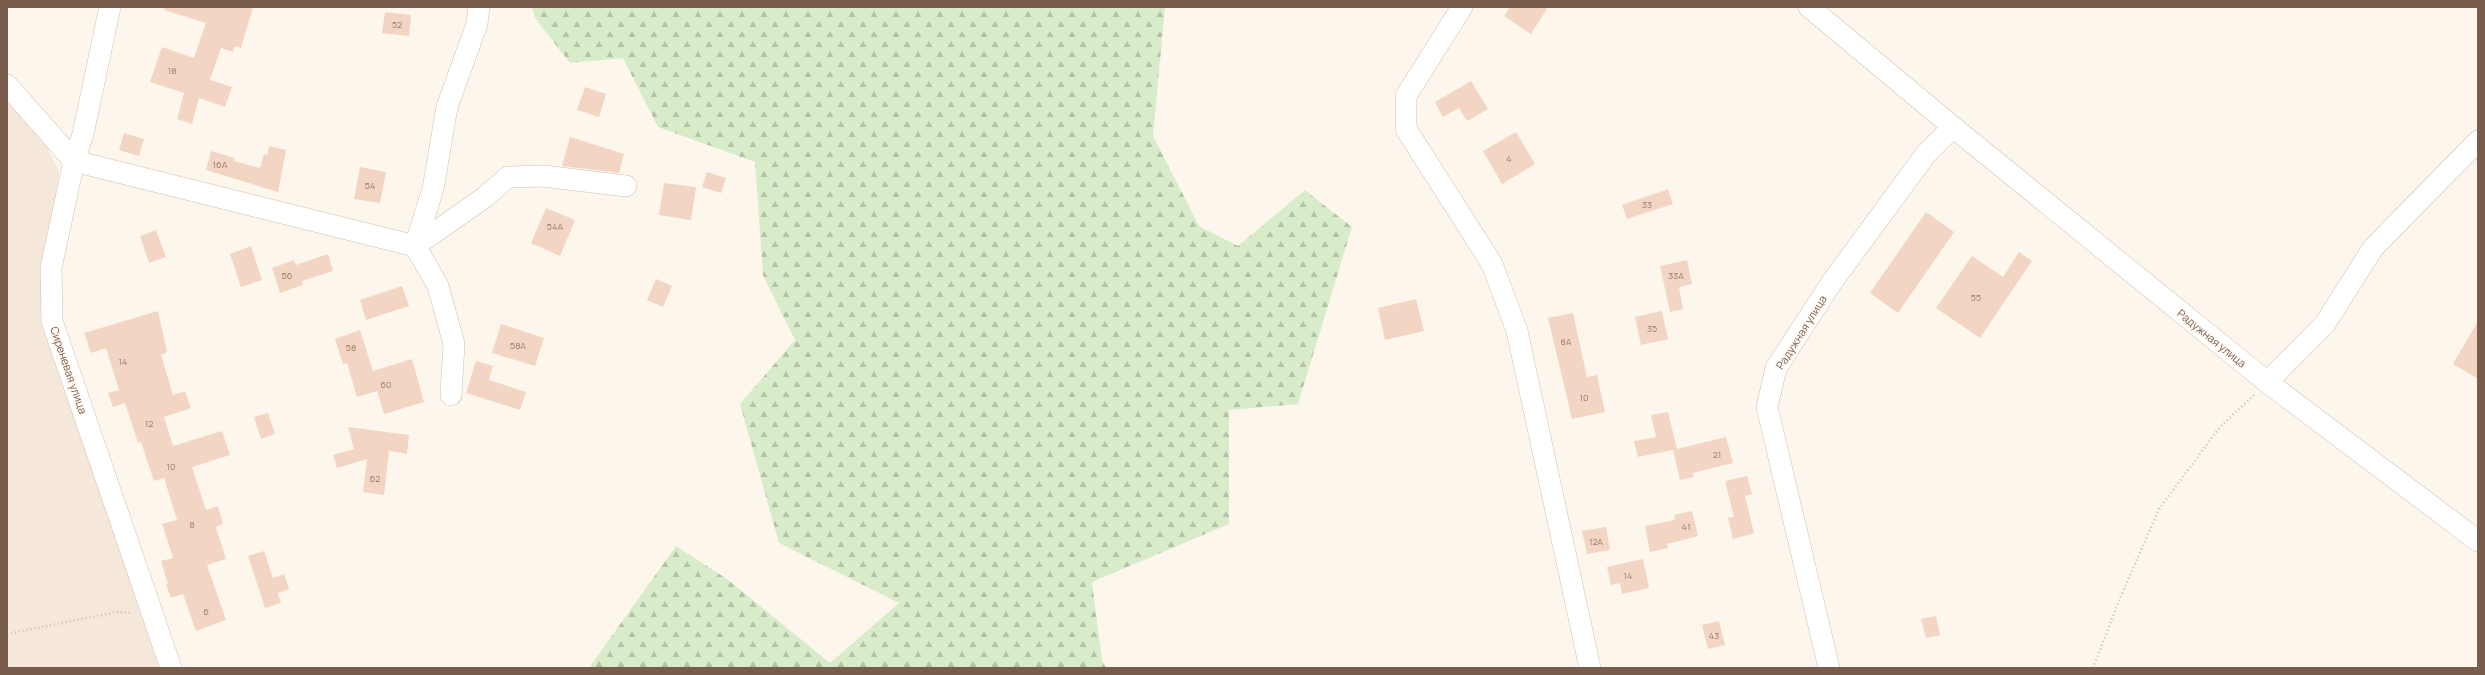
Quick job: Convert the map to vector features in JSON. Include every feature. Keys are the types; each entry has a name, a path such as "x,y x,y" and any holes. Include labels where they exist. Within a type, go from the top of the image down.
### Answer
{"street":[{"name":"Сиреневая улица","path":"110,7 83,134 74,161 51,268 52,321 171,668"},
{"path":"451,395 454,344 438,286 416,246 433,189 447,107 477,24 478,7"},
{"path":"1462,7 1406,96 1406,129 1492,264 1517,331 1590,668"},
{"name":"Радужная улица","path":"1809,7 1952,127 2267,382 2478,541"},
{"path":"7,85 74,161 416,246 485,197 508,177 543,176 626,186"},
{"name":"Радужная улица","path":"1829,668 1767,407 1776,368 1832,282 1926,154 1952,127"},
{"path":"2267,382 2326,324 2373,248 2478,141"}],"path":[{"path":"2093,668 2120,598 2159,508 2220,427 2267,382"},
{"path":"7,634 116,612 153,616"}],"shaded area":[{"path":"7,100 48,148 59,172 56,209 44,281 164,668 7,668"}],"green space":[{"path":"532,7 1165,7 1153,136 1199,226 1238,246 1305,190 1352,227 1298,404 1229,410 1229,524 1092,582 1102,660 1106,668 592,668 591,665 676,546 727,579 830,663 899,603 779,543 740,404 795,340 763,275 755,162 658,127 623,58 570,63 535,18"}],"building":[{"path":"165,7 253,7 241,48 235,46 233,52 221,48 210,80 232,87 225,107 199,98 192,124 177,119 184,93 150,82 162,47 194,58 206,23 164,10"},
{"path":"1510,7 1548,7 1531,34 1504,16"},
{"path":"385,12 411,15 409,36 382,33"},
{"path":"1471,81 1488,109 1467,121 1459,108 1443,117 1435,102"},
{"path":"585,87 606,94 599,117 577,110"},
{"path":"1516,132 1535,164 1502,184 1483,151"},
{"path":"124,133 144,139 139,156 119,150"},
{"path":"570,137 624,154 619,173 562,166"},
{"path":"269,146 286,150 278,192 206,170 211,151 235,158 234,161 260,168 264,154 267,155"},
{"path":"360,167 386,172 380,203 354,199"},
{"path":"707,172 726,178 721,193 702,187"},
{"path":"664,183 696,187 691,220 659,215"},
{"path":"1668,189 1673,204 1627,219 1622,205"},
{"path":"546,208 575,220 560,256 531,243"},
{"path":"1926,212 1954,232 1898,313 1870,293"},
{"path":"156,230 166,257 149,263 140,236"},
{"path":"251,246 262,280 241,287 230,254"},
{"path":"2019,252 2032,261 1980,338 1936,308 1972,256 2003,277"},
{"path":"328,254 333,271 302,281 303,285 280,293 272,268 294,260 296,265"},
{"path":"1687,260 1692,284 1679,287 1683,309 1670,312 1660,266"},
{"path":"656,279 672,286 663,307 647,300"},
{"path":"402,286 409,306 366,320 360,300"},
{"path":"1416,299 1424,331 1385,340 1378,308"},
{"path":"158,311 167,352 161,355 173,395 185,391 191,408 164,417 173,446 222,431 230,455 192,467 206,510 218,506 223,524 216,527 226,559 207,565 226,620 196,631 183,594 171,598 161,561 173,558 162,524 177,520 164,478 154,481 141,442 138,443 125,403 113,407 108,393 119,390 106,348 91,353 84,333"},
{"path":"1662,311 1668,339 1641,345 1635,317"},
{"path":"1573,313 1587,377 1597,375 1605,412 1572,419 1548,318"},
{"path":"2478,321 2478,379 2453,364"},
{"path":"501,324 544,338 535,366 492,353"},
{"path":"360,330 373,371 412,359 424,402 384,414 377,391 357,397 347,363 343,364 335,339"},
{"path":"476,361 493,366 489,380 526,392 520,410 466,393"},
{"path":"1668,412 1677,449 1638,457 1634,441 1656,437 1651,415"},
{"path":"268,413 275,434 261,439 254,417"},
{"path":"348,427 409,435 407,454 389,451 384,495 363,492 367,459 337,468 333,455 354,449"},
{"path":"1726,437 1733,463 1693,473 1694,477 1680,480 1673,450"},
{"path":"1747,476 1752,494 1745,496 1754,533 1733,539 1728,518 1734,517 1725,481"},
{"path":"1692,511 1698,536 1667,544 1668,548 1650,552 1645,526 1675,520 1674,515"},
{"path":"1606,527 1610,550 1587,554 1582,531"},
{"path":"264,551 273,578 284,574 289,589 278,593 281,603 265,608 248,556"},
{"path":"1643,559 1649,588 1622,594 1620,583 1611,585 1607,567"},
{"path":"1936,616 1940,635 1926,638 1921,619"},
{"path":"1719,621 1725,645 1708,649 1702,625"}]}
